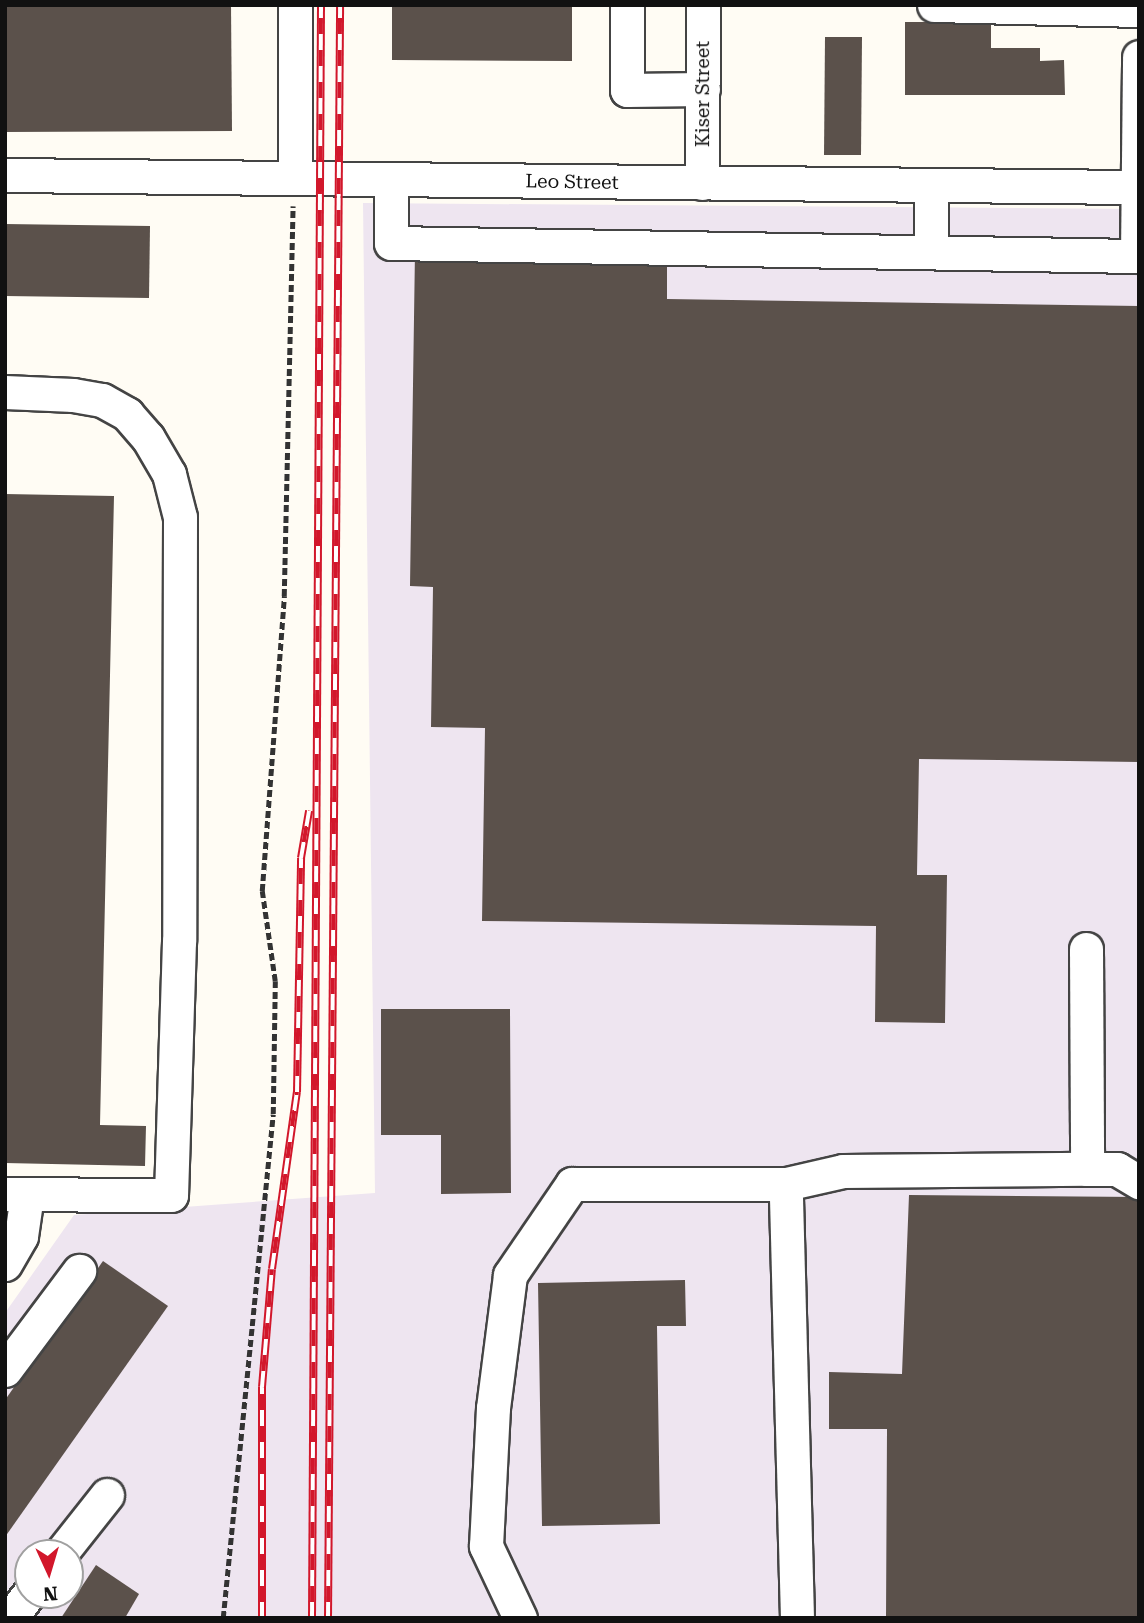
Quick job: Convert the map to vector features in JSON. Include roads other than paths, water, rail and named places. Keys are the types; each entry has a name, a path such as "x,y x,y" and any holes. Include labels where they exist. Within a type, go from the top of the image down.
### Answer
{"street":[{"path":"295,5 295,178"},
{"path":"627,5 627,90 703,89"},
{"name":"Kiser Street","path":"702,183 703,5"},
{"path":"934,5 1139,10"},
{"path":"391,180 391,243 1138,256 1139,57"},
{"name":"Leo Street","path":"5,175 1138,187"},
{"path":"930,252 931,185"},
{"path":"5,392 73,395 102,400 127,414 148,438 169,474 180,517 179,942 171,1195 16,1195 21,1236 5,1264"},
{"path":"1086,949 1087,1169"},
{"path":"520,1618 486,1546 493,1408 510,1275 572,1184 786,1184 843,1171 1087,1169 1117,1169 1139,1182"},
{"path":"786,1184 796,1484 797,1618"},
{"path":"5,1370 79,1270"},
{"path":"72,1539 107,1495"}],"railway":[{"path":"312,1618 321,5"},
{"path":"328,1618 340,5"},
{"path":"262,1618 262,1387 272,1269 297,1092 301,858 309,811"}]}
